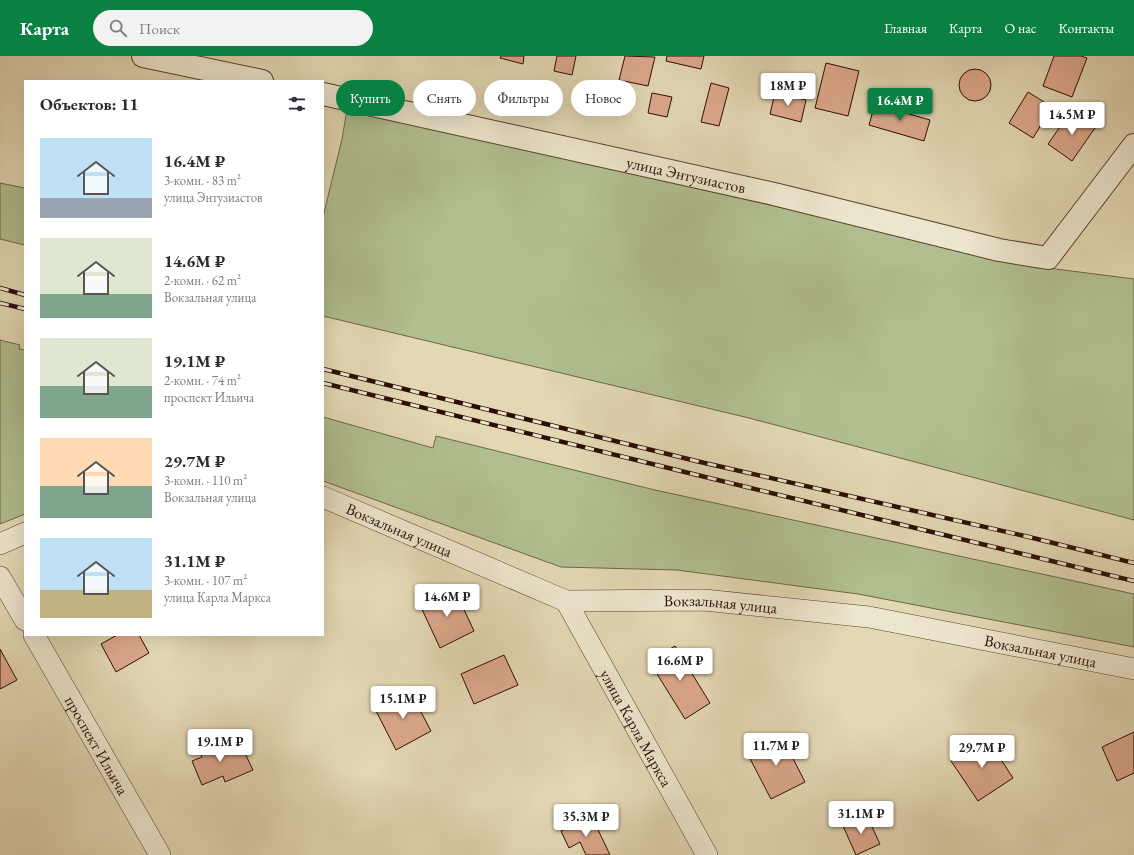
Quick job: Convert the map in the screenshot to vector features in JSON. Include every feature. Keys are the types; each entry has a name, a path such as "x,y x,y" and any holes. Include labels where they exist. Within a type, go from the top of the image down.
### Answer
{"street":[{"path":"142,56 257,80"},
{"name":"улица Энтузиастов","path":"324,94 766,192 999,250 1048,258 1134,145"},
{"name":"Вокзальная улица","path":"324,497 566,601 704,600 869,617 1134,669"},
{"path":"0,544 24,534"},
{"path":"0,577 24,618"},
{"name":"улица Карла Маркса","path":"566,601 707,855"},
{"name":"проспект Ильича","path":"35,636 160,855"}],"green space":[{"path":"346,116 374,116 1040,267 1134,279 1134,520 749,418 324,316 324,213 342,139"},
{"path":"0,183 24,188 24,245 0,239"},
{"path":"0,340 20,345 19,349 24,350 24,514 0,524"},
{"path":"324,417 433,448 436,436 655,490 1134,594 1134,647 858,594 677,570 561,567 324,481"}],"building":[{"path":"501,56 524,56 523,64 500,58"},
{"path":"557,56 576,56 572,75 554,71"},
{"path":"625,56 655,57 648,86 636,84 636,80 619,80"},
{"path":"667,56 704,56 701,69 666,61"},
{"path":"1054,56 1081,56 1087,58 1072,97 1043,86"},
{"path":"826,63 859,71 848,116 815,108"},
{"path":"972,69 978,69 987,73 991,85 987,97 978,101 972,101 963,97 959,88 959,82 963,73"},
{"path":"711,83 729,88 719,126 701,122"},
{"path":"1028,92 1052,107 1033,138 1009,123"},
{"path":"652,93 672,97 667,117 648,113"},
{"path":"775,93 806,100 801,122 770,114"},
{"path":"875,104 930,120 924,141 869,125"},
{"path":"1071,111 1095,128 1072,161 1048,144"},
{"path":"454,588 474,631 440,648 420,605"},
{"path":"115,636 140,636 149,653 116,672 101,644"},
{"path":"675,646 710,703 685,719 649,661"},
{"path":"0,649 17,680 0,689"},
{"path":"504,655 518,685 474,704 461,674"},
{"path":"410,691 431,731 396,750 375,709"},
{"path":"1134,732 1134,773 1117,781 1102,747"},
{"path":"781,735 805,782 771,799 747,753"},
{"path":"218,737 226,754 242,747 253,770 225,782 223,776 202,785 192,761 202,757 197,746"},
{"path":"987,738 1013,778 978,801 951,761"},
{"path":"867,816 880,844 856,855 843,826"},
{"path":"592,817 610,855 586,855 580,842 569,848 561,831"}],"railway":[{"path":"0,288 24,295"},
{"path":"0,303 24,309"},
{"path":"324,369 696,461 1029,537 1134,563"},
{"path":"324,383 1134,581"}]}
